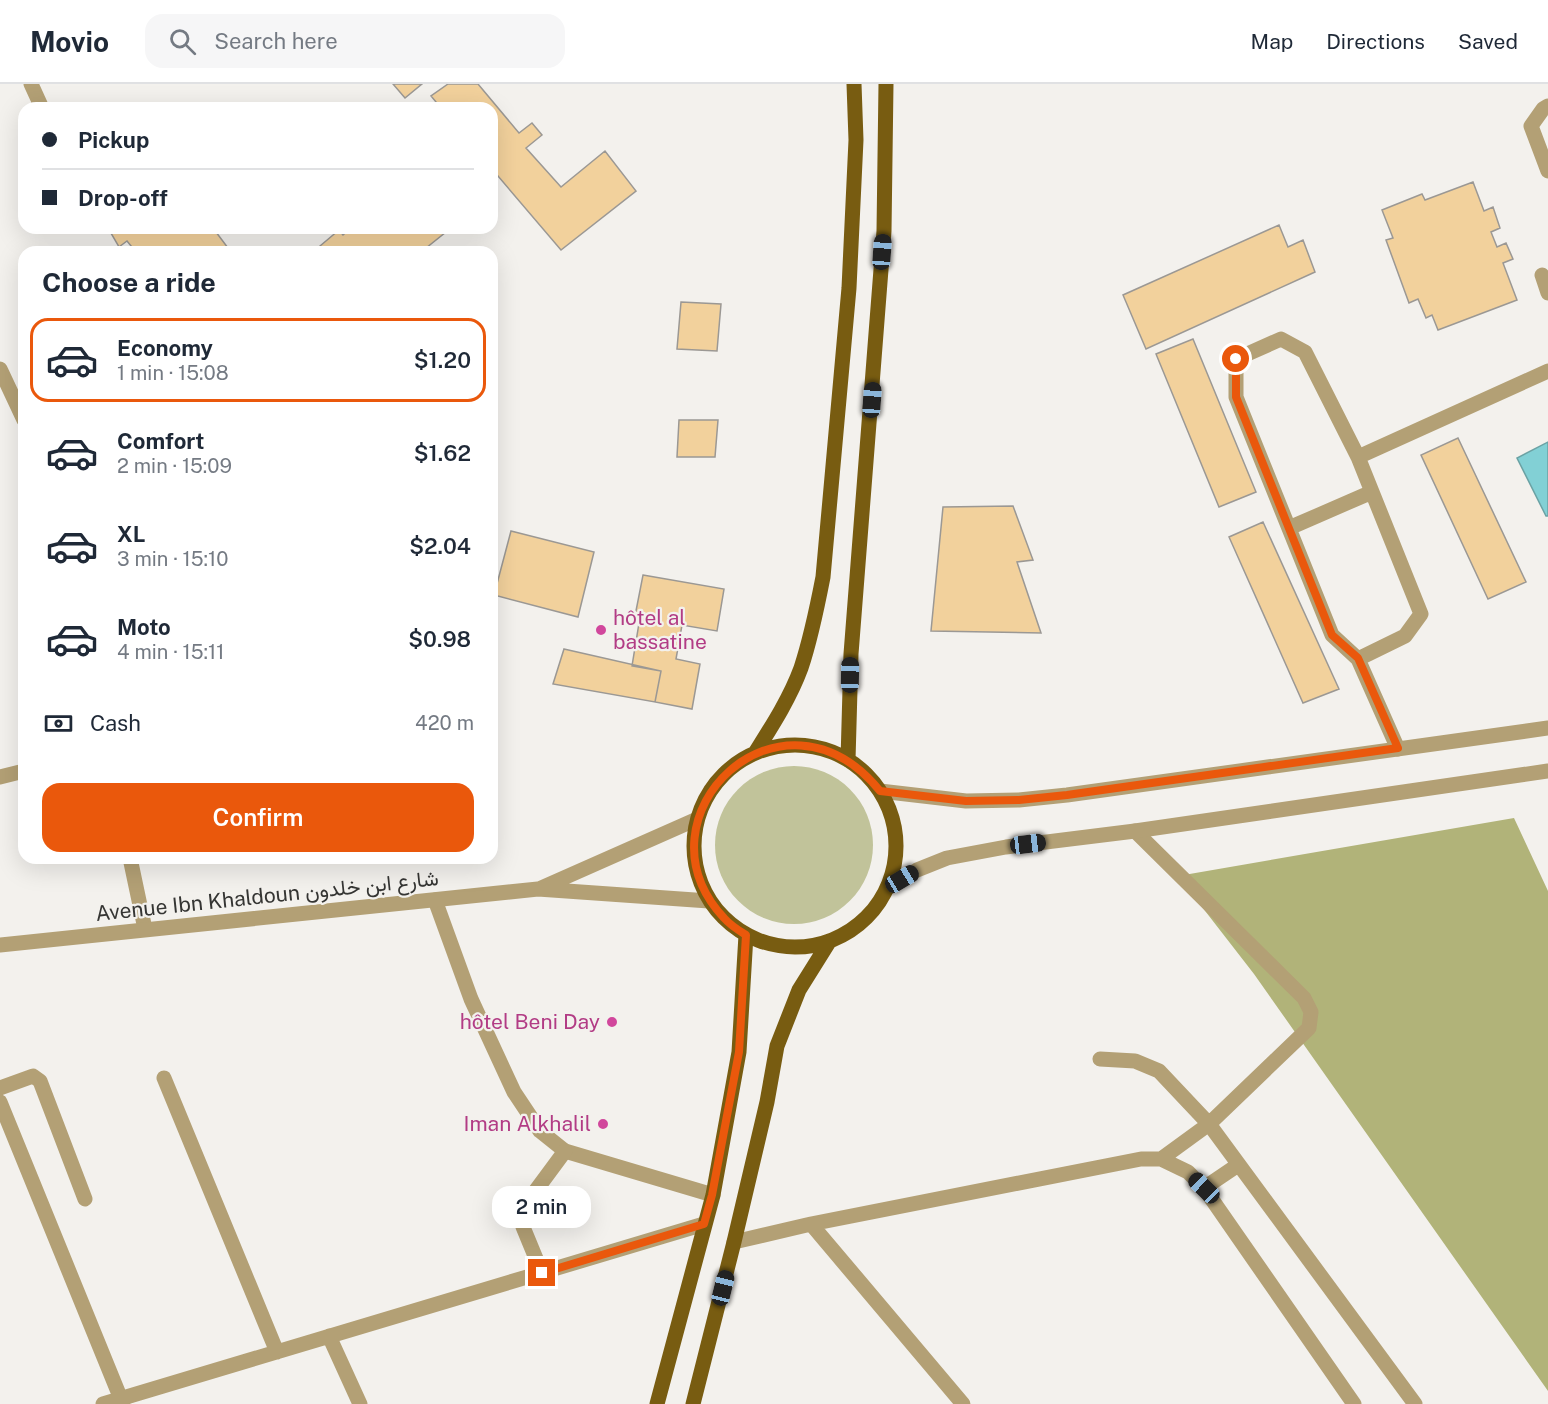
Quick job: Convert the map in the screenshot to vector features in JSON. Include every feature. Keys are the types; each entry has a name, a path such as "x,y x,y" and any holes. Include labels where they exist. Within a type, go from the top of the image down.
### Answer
{"main road":[{"path":"755,753 788,696 801,668 823,578 849,288 856,140 854,84"},
{"path":"848,760 850,654 884,231 886,84"},
{"path":"793,745 813,747 848,760 866,774 880,791 894,822 897,855 888,888 873,911 853,930 829,942 815,946 786,947 772,945 746,935 725,920 709,901 698,875 694,847 697,819 710,792 730,769 755,753 774,747 793,745"},
{"path":"657,1404 712,1195 739,1052 746,935"},
{"path":"693,1404 767,1102 777,1046 799,990 829,942"}],"street":[{"path":"31,84 39,102"},
{"path":"1548,106 1543,109 1531,126 1548,171"},
{"path":"1542,275 1548,293"},
{"path":"1358,658 1405,636 1420,614 1358,457 1305,352 1281,339 1236,359 1236,397 1332,635 1358,658 1398,748"},
{"path":"0,369 18,407"},
{"path":"1358,457 1548,371"},
{"path":"1289,528 1372,492"},
{"path":"880,791 966,801 1019,800 1548,728"},
{"path":"888,888 917,870 947,858 1006,847 1135,831 1548,771"},
{"path":"0,777 18,772"},
{"path":"538,889 697,819"},
{"path":"1135,831 1304,998 1311,1012 1309,1028 1209,1124 1161,1159"},
{"path":"131,864 145,929"},
{"path":"538,889 709,901"},
{"name":"Avenue Ibn Khaldoun شارع ابن خلدون","path":"0,945 538,889"},
{"path":"435,900 471,999 514,1092 540,1131 565,1151 712,1195"},
{"path":"1100,1059 1136,1061 1159,1071 1209,1124 1415,1404"},
{"path":"0,1088 33,1076 40,1081 85,1199"},
{"path":"164,1078 277,1352"},
{"path":"0,1102 121,1402"},
{"path":"542,1273 523,1227 531,1197 565,1151"},
{"path":"734,1242 811,1224 1141,1159 1161,1159 1188,1172 1204,1188 1354,1404"},
{"path":"1204,1188 1238,1165"},
{"path":"103,1404 121,1402 329,1336 704,1224"},
{"path":"811,1224 963,1404"},
{"path":"329,1336 360,1404"}],"green space":[{"path":"794,766 809,767 824,772 838,779 850,789 860,801 867,815 872,830 872,860 867,875 860,889 850,901 838,911 824,918 809,923 794,924 779,923 764,918 750,911 738,901 728,889 721,875 716,860 715,845 716,830 721,815 728,801 738,789 750,779 764,772 779,767"},
{"path":"1514,818 1548,891 1548,1391 1254,974 1178,876"}],"water":[{"path":"1548,442 1548,516 1546,516 1517,458"}],"building":[{"path":"393,84 422,84 405,98"},
{"path":"448,84 478,84 493,102 436,102 431,96"},
{"path":"498,108 519,133 532,123 542,135 526,148 561,187 605,151 636,191 561,250 498,176"},
{"path":"1473,182 1484,211 1493,207 1500,228 1491,232 1497,247 1506,243 1513,259 1503,263 1517,300 1438,330 1432,315 1426,318 1418,299 1409,303 1386,240 1393,238 1382,210 1422,194 1425,200"},
{"path":"1279,225 1288,247 1303,240 1315,272 1146,349 1123,295"},
{"path":"111,234 218,234 226,246 131,246 127,241 118,246"},
{"path":"334,234 444,234 428,246 320,246"},
{"path":"681,302 721,304 717,351 677,349"},
{"path":"1193,339 1256,492 1219,507 1156,354"},
{"path":"679,420 718,420 715,457 677,457"},
{"path":"1458,438 1526,582 1488,599 1421,455"},
{"path":"1013,506 1033,560 1017,562 1041,633 931,631 943,507"},
{"path":"1263,522 1339,689 1303,703 1229,537"},
{"path":"511,531 594,552 578,617 498,596 498,580"},
{"path":"643,575 724,589 717,631 682,625 676,659 700,664 692,709 655,702 661,671 632,666 640,617 635,616"},
{"path":"564,649 661,671 655,702 553,684"}],"place":[{"name":"hôtel al bassatine","path":"601,630"},
{"name":"hôtel Beni Day","path":"612,1022"},
{"name":"Iman Alkhalil","path":"603,1124"}],"route":[{"path":"542,1273 704,1224 712,1195 739,1052 746,935 725,920 709,901 698,875 694,847 697,819 710,792 730,769 755,753 774,747 793,745 813,747 848,760 866,774 880,791 966,801 1019,800 1067,795 1398,748 1358,658 1332,635 1236,397 1236,359"}]}
